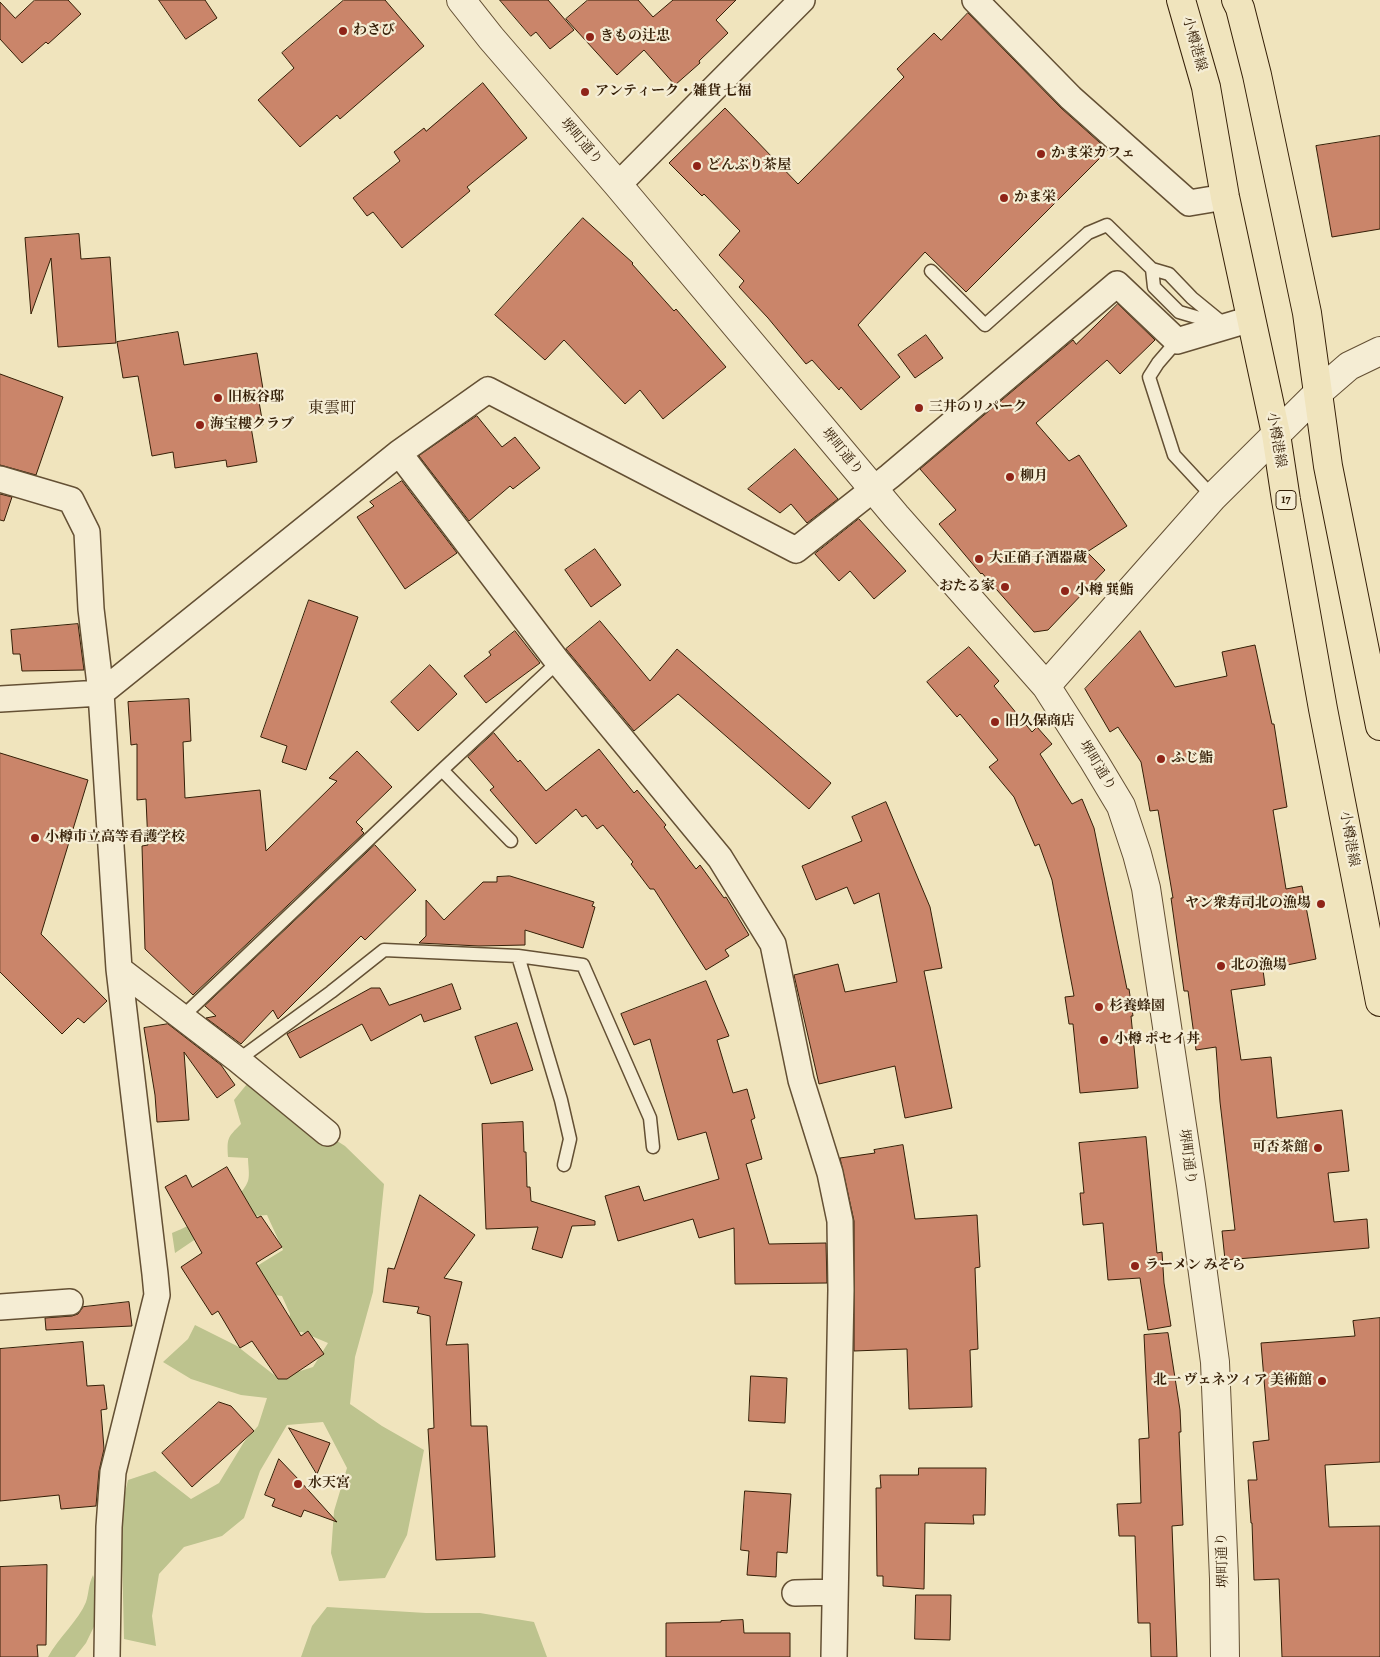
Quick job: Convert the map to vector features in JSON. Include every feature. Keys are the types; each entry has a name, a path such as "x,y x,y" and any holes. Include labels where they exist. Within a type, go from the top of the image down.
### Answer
{"main road":[{"name":"小樽港線","path":"1181,0 1206,87 1225,197 1276,434 1323,709 1380,1002"},
{"path":"1236,0 1240,8 1258,75 1307,313 1328,466 1380,726"}],"street":[{"name":"堺町通り","path":"461,0 491,38 618,185 874,489 1046,686 1121,806 1146,888 1187,1156 1215,1362 1224,1579 1225,1657"},
{"path":"618,185 802,0"},
{"path":"975,0 1071,98 1189,202 1225,197"},
{"path":"0,699 100,693 399,453 488,390 796,550 874,489 1117,284 1177,341 1225,325 1251,319"},
{"path":"1046,686 1213,497 1319,392 1348,366 1380,351"},
{"path":"399,453 558,662 720,858 774,944 801,1080 830,1173 840,1221 841,1290 834,1657"},
{"path":"0,479 71,500 87,532 91,609 100,693 119,969 151,1275 157,1295 113,1472 107,1657"},
{"path":"119,969 238,1060 327,1134"},
{"path":"0,1307 70,1302"},
{"path":"795,1593 835,1592"}],"lane":[{"path":"931,271 985,325 1088,233 1107,225 1152,269 1169,274 1192,298 1225,325"},
{"path":"1152,269 1154,288 1179,312 1225,325"},
{"path":"1177,341 1149,377 1174,455 1213,497"},
{"path":"182,1018 558,662"},
{"path":"442,770 511,841"},
{"path":"238,1060 331,992 384,950 518,956 583,964 650,1118 653,1147"},
{"path":"518,956 564,1110 570,1139 564,1165"}],"green space":[{"path":"247,1084 345,1146 384,1184 373,1292 355,1357 350,1404 382,1426 424,1450 407,1535 385,1578 339,1581 331,1553 334,1511 347,1468 323,1422 287,1425 260,1471 244,1518 222,1536 184,1547 159,1574 152,1616 156,1646 124,1639 121,1509 128,1480 155,1471 191,1499 219,1483 244,1442 258,1426 267,1398 241,1395 191,1379 163,1362 188,1339 195,1325 237,1346 278,1378 313,1367 328,1343 302,1332 286,1333 290,1314 282,1296 261,1293 252,1269 283,1250 267,1215 233,1218 203,1234 175,1253 172,1233 203,1219 226,1205 236,1198 248,1181 248,1158 228,1157 230,1136 241,1124 234,1100"},
{"path":"93,1575 103,1608 86,1643 75,1657 48,1657 83,1609"},
{"path":"327,1607 426,1613 480,1613 534,1622 547,1657 301,1657 312,1626"}],"building":[{"path":"35,0 68,0 81,14 48,44 46,42 22,63 0,39 0,2 15,18"},
{"path":"159,0 205,0 217,18 186,39"},
{"path":"344,0 385,0 424,46 340,119 337,115 300,147 258,100 294,68 282,53"},
{"path":"500,0 548,0 574,30 550,49 536,32 531,36"},
{"path":"588,0 638,0 653,17 673,0 736,0 716,20 728,33 699,61 700,63 675,85 644,50 617,75 566,19"},
{"path":"968,13 1061,108 1108,150 966,292 925,252 858,325 900,377 861,410 841,387 839,390 812,360 806,364 768,318 739,287 744,281 719,255 740,231 704,194 702,196 669,163 725,108 798,184 904,77 897,69 934,33 941,40"},
{"path":"483,83 527,138 467,187 470,191 402,248 373,212 367,216 353,198 400,161 394,152 424,128 426,131"},
{"path":"1380,136 1380,229 1332,237 1316,146"},
{"path":"583,218 633,263 726,367 663,419 640,390 625,404 564,340 545,360 495,315"},
{"path":"79,234 81,259 110,257 116,343 58,347 51,258 31,314 25,238"},
{"path":"1118,304 1155,340 1120,374 1107,360 1036,423 1069,461 1079,455 1127,526 1087,552 1105,570 1048,630 1034,632 939,524 956,510 920,469 1073,340 1076,344"},
{"name":"旧板谷邸","path":"178,332 184,365 257,353 263,389 257,390 263,425 251,427 257,462 227,467 226,460 175,468 173,452 152,456 138,376 123,378 117,342"},
{"path":"926,335 943,358 915,378 898,355"},
{"path":"0,374 63,397 36,475 0,465"},
{"path":"477,416 502,447 515,437 540,468 513,489 510,486 469,521 419,456"},
{"path":"795,449 838,499 807,523 791,504 780,513 748,489"},
{"path":"402,481 457,553 405,589 357,517 374,506 370,502"},
{"path":"0,494 12,497 4,521 0,520"},
{"path":"859,519 906,571 874,599 850,571 839,581 815,554"},
{"path":"595,549 621,585 591,607 565,570"},
{"path":"309,600 358,617 306,770 282,762 287,746 261,737"},
{"path":"600,621 650,681 677,649 831,783 809,809 678,694 634,731 566,649"},
{"path":"78,624 84,670 22,671 20,654 13,654 11,630"},
{"path":"515,631 540,663 486,703 464,676 491,655 489,652"},
{"path":"1140,631 1175,687 1227,676 1222,652 1255,645 1272,724 1274,724 1287,807 1273,810 1286,889 1302,886 1316,959 1263,970 1265,985 1231,990 1241,1060 1271,1057 1277,1118 1342,1110 1349,1171 1328,1173 1334,1222 1367,1219 1369,1248 1225,1260 1222,1231 1235,1230 1220,1102 1216,1047 1196,1050 1188,991 1184,991 1171,898 1173,898 1158,810 1150,811 1141,762 1118,727 1110,732 1085,689"},
{"path":"969,647 999,681 994,686 1032,732 1037,727 1052,744 1040,754 1072,804 1082,799 1094,828 1127,989 1129,989 1133,1016 1131,1016 1138,1088 1080,1093 1073,1024 1069,1024 1065,997 1074,996 1052,880 1039,844 1035,846 1014,797 989,767 998,760 960,714 957,717 927,682"},
{"path":"430,665 457,694 418,731 391,702"},
{"path":"189,699 191,741 183,742 185,798 260,790 266,851 337,781 329,778 357,751 392,787 356,822 363,829 361,830 364,833 193,995 145,949 142,846 148,845 146,799 137,800 137,744 131,745 128,702"},
{"path":"494,733 546,791 599,749 634,793 637,790 666,825 664,827 696,869 700,865 724,898 726,897 749,935 725,950 729,956 706,970 654,889 650,889 631,864 633,862 603,825 597,829 586,815 582,817 576,809 536,844 490,790 494,787 468,757"},
{"name":"小樽市立高等看護学校","path":"0,753 88,780 41,934 107,1001 84,1023 78,1018 62,1034 0,972"},
{"path":"886,802 930,907 942,968 924,971 952,1108 905,1118 895,1066 819,1084 794,975 838,964 845,992 897,982 879,893 854,904 847,887 816,900 802,866 862,841 852,817"},
{"path":"375,845 416,890 365,940 361,936 278,1019 273,1010 241,1044 206,1018 216,1016 205,1006"},
{"path":"510,876 594,902 592,906 595,907 583,948 525,930 525,945 479,946 419,943 426,936 426,900 444,920 483,882 497,882 497,877"},
{"path":"706,981 729,1036 717,1040 733,1093 747,1089 755,1118 751,1120 762,1159 746,1164 769,1244 826,1243 827,1283 735,1284 734,1228 699,1238 693,1219 618,1241 605,1196 639,1186 644,1201 719,1179 706,1132 678,1140 650,1039 634,1045 621,1014"},
{"path":"452,984 461,1009 424,1022 421,1014 371,1041 362,1024 300,1058 287,1034 371,988 380,988 389,1005"},
{"path":"517,1023 533,1070 491,1084 475,1037"},
{"path":"168,1024 221,1065 235,1085 217,1098 184,1052 189,1120 157,1122 155,1095 144,1028"},
{"path":"523,1122 527,1187 530,1187 531,1201 595,1221 595,1225 572,1226 562,1258 532,1249 538,1227 486,1229 482,1124"},
{"path":"1146,1137 1157,1253 1162,1252 1164,1283 1171,1326 1148,1330 1140,1278 1108,1280 1103,1223 1083,1225 1080,1193 1084,1193 1079,1143"},
{"path":"903,1145 915,1219 977,1215 980,1267 975,1268 978,1349 970,1350 972,1407 909,1409 907,1349 854,1351 854,1221 840,1158 875,1153 874,1150"},
{"path":"227,1167 257,1218 261,1216 282,1247 256,1263 301,1336 308,1331 324,1354 287,1379 278,1379 252,1341 240,1348 218,1311 212,1315 181,1267 202,1253 165,1187 186,1175 192,1187"},
{"path":"420,1195 475,1235 444,1278 462,1282 446,1345 468,1344 471,1426 487,1426 495,1557 436,1560 428,1429 434,1428 430,1316 417,1313 419,1307 383,1302 388,1268 394,1269"},
{"path":"129,1302 132,1326 46,1330 45,1318 72,1316 78,1314 83,1307"},
{"path":"1380,1318 1380,1462 1325,1465 1329,1527 1380,1526 1380,1657 1282,1657 1279,1579 1254,1580 1248,1480 1257,1480 1253,1442 1269,1440 1261,1343 1355,1336 1353,1321"},
{"path":"1168,1333 1180,1410 1181,1432 1179,1432 1183,1525 1172,1526 1177,1657 1151,1657 1150,1623 1138,1623 1135,1536 1119,1536 1117,1504 1141,1503 1139,1439 1149,1438 1144,1335"},
{"path":"83,1342 87,1386 104,1385 107,1409 101,1410 104,1449 99,1471 96,1506 61,1509 59,1495 0,1501 0,1349"},
{"path":"751,1376 787,1378 785,1423 749,1421"},
{"path":"219,1402 231,1406 254,1431 192,1487 162,1453"},
{"path":"289,1428 330,1443 317,1474"},
{"path":"279,1459 337,1522 304,1510 301,1517 272,1506 275,1499 265,1495"},
{"path":"919,1468 986,1468 985,1515 973,1515 974,1524 925,1523 924,1589 883,1586 883,1576 877,1576 876,1488 881,1488 880,1475 918,1475"},
{"path":"745,1491 791,1494 787,1553 777,1552 776,1577 747,1575 749,1551 741,1550"},
{"path":"47,1565 46,1645 37,1645 38,1657 0,1657 0,1567"},
{"path":"916,1595 951,1595 950,1640 915,1639"},
{"path":"743,1620 744,1633 790,1633 790,1657 666,1657 666,1623"}],"place":[{"name":"わさび","path":"343,31"},
{"name":"きもの辻忠","path":"590,37"},
{"name":"アンティーク・雑貨 七福","path":"585,92"},
{"name":"かま栄カフェ","path":"1041,154"},
{"name":"どんぶり茶屋","path":"697,166"},
{"name":"かま栄","path":"1004,198"},
{"name":"旧板谷邸","path":"218,398"},
{"name":"三井のリパーク","path":"919,408"},
{"name":"海宝樓クラブ","path":"200,425"},
{"name":"柳月","path":"1010,477"},
{"name":"大正硝子酒器蔵","path":"979,559"},
{"name":"おたる家","path":"1005,587"},
{"name":"小樽 巽鮨","path":"1065,591"},
{"name":"旧久保商店","path":"995,722"},
{"name":"ふじ鮨","path":"1161,759"},
{"name":"小樽市立高等看護学校","path":"35,838"},
{"name":"ヤン衆寿司北の漁場","path":"1321,904"},
{"name":"北の漁場","path":"1221,966"},
{"name":"杉養蜂園","path":"1099,1007"},
{"name":"小樽 ポセイ丼","path":"1104,1040"},
{"name":"可否茶館","path":"1318,1148"},
{"name":"ラーメン みそら","path":"1135,1266"},
{"name":"北一 ヴェネツィア 美術館","path":"1322,1381"},
{"name":"水天宮","path":"298,1484"}],"district":[{"name":"東雲町","path":"332,409"}]}
